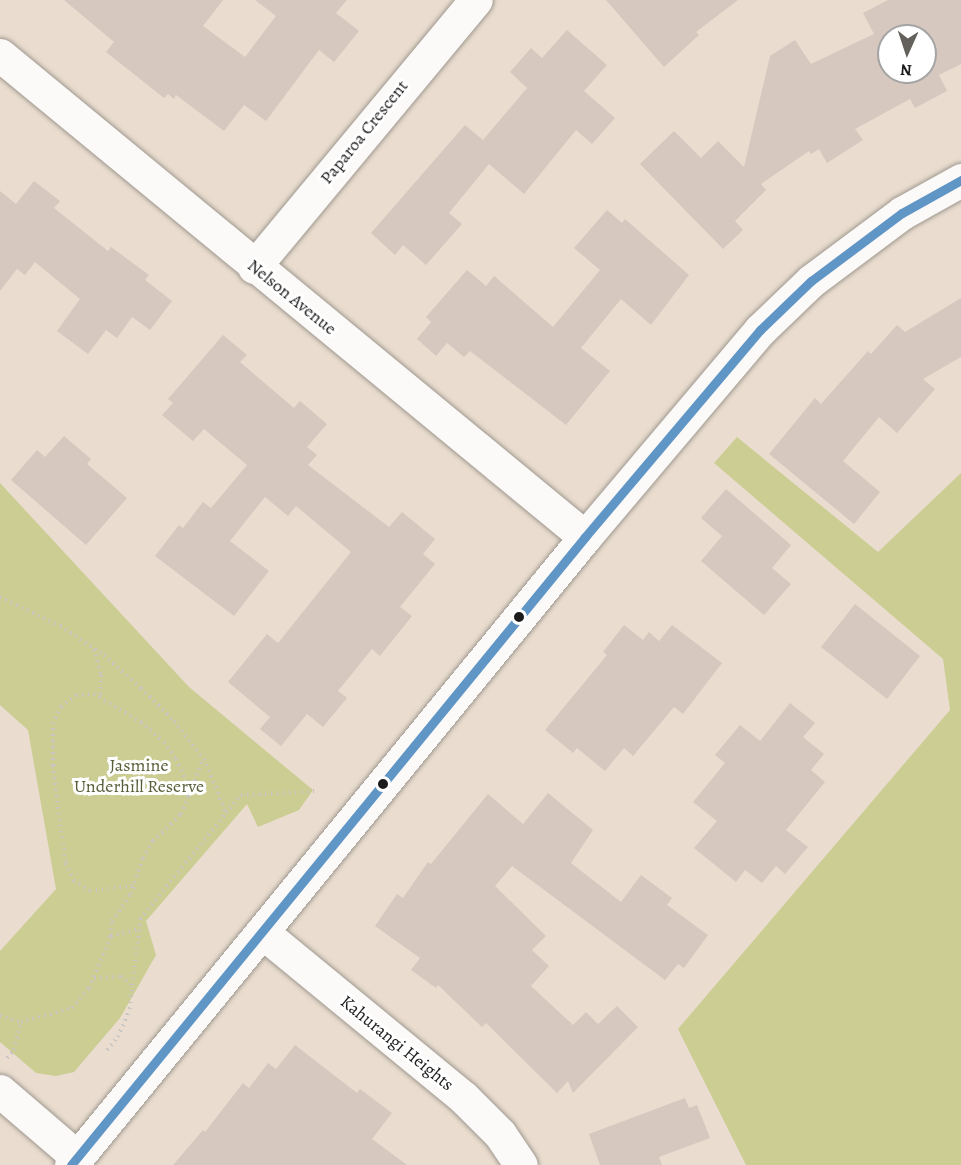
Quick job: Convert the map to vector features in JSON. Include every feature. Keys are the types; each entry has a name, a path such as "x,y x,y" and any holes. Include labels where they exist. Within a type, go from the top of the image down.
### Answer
{"street":[{"name":"Paparoa Crescent","path":"254,267 476,0"},
{"name":"Nelson Avenue","path":"0,55 254,267 585,537"},
{"path":"0,1091 74,1161 585,537 730,364 811,281 902,213 961,180"},
{"name":"Kahurangi Heights","path":"262,932 463,1097 500,1134 521,1165"}],"path":[{"path":"0,597 60,626 94,648 174,721 204,759 226,813"},
{"path":"94,648 101,675 100,696"},
{"path":"133,886 90,891 74,880 65,862 53,766 53,723 61,707 76,695 100,696 141,722 164,742 187,783 189,799"},
{"path":"0,1016 21,1022 72,1008 94,978 111,936 112,921 133,886 153,841 181,814 204,759"},
{"path":"107,1050 126,1022 136,930 140,919 226,813 242,795 318,791"},
{"path":"111,936 136,930"},
{"path":"94,978 121,976 131,985"},
{"path":"0,1065 14,1050 21,1022"}],"green space":[{"path":"737,437 878,552 961,473 961,1165 746,1165 678,1029 950,710 943,659 714,463"},
{"name":"Jasmine Underhill Reserve","path":"0,483 189,687 313,790 299,810 258,827 247,804 146,921 156,955 120,1018 74,1072 56,1076 36,1073 0,1042 0,951 56,889 28,730 0,705"}],"building":[{"path":"64,0 223,0 203,26 245,57 276,16 255,0 347,0 336,13 359,31 334,62 319,50 266,121 244,105 224,131 176,95 174,99 168,94 164,98 106,52 114,42"},
{"path":"606,0 738,0 696,32 699,35 664,67"},
{"path":"888,0 961,0 961,64 939,75 947,91 915,108 910,99 855,129 863,140 827,163 819,149 811,154 809,151 761,184 766,190 735,221 743,230 723,249 640,164 674,131 701,158 718,141 744,167 770,56 795,40 811,64 874,34 863,13"},
{"path":"567,30 607,65 584,91 615,118 592,144 576,130 524,194 489,164 449,213 462,224 426,265 403,245 395,255 371,233 465,125 483,140 527,88 510,72 531,48 542,58"},
{"path":"34,181 60,201 54,208 108,251 111,247 149,275 145,280 172,301 150,330 132,317 117,338 106,330 88,354 57,331 80,299 35,262 25,275 17,269 0,291 0,191 16,204"},
{"path":"607,210 622,223 625,219 689,275 651,325 621,299 581,348 610,371 566,425 470,351 464,357 447,343 436,356 417,339 431,322 426,317 467,270 486,286 494,276 553,327 600,270 574,248"},
{"path":"961,298 961,357 923,379 935,389 897,433 879,417 843,461 880,492 854,524 769,454 815,398 821,404 868,351 871,354 897,325 905,332"},
{"path":"223,335 247,355 240,362 294,408 300,401 327,424 307,447 317,455 308,465 389,527 402,512 435,539 423,554 435,564 400,607 412,616 380,656 372,649 338,691 347,698 323,727 307,714 281,746 260,729 270,717 228,682 267,634 278,643 351,552 296,506 288,516 265,497 230,541 269,571 234,616 155,556 179,525 183,528 203,502 211,508 247,465 204,429 193,441 162,415 173,403 168,399"},
{"path":"64,436 91,459 87,464 127,498 86,545 11,480 37,450 45,457"},
{"path":"726,489 791,545 772,568 791,584 764,615 701,561 722,536 701,518"},
{"path":"855,604 920,656 887,699 821,647"},
{"path":"624,625 643,640 649,632 659,641 672,625 722,663 683,714 674,707 633,756 624,748 605,771 577,748 573,753 545,730 607,655 603,652"},
{"path":"790,703 815,723 803,737 824,754 811,770 825,782 786,830 808,847 785,874 776,866 762,883 745,870 736,882 694,848 717,821 693,802 725,763 715,755 740,725 760,741"},
{"path":"548,793 593,830 571,863 621,902 641,875 672,898 667,905 708,935 684,968 678,964 665,980 512,866 495,886 546,936 532,950 549,966 531,986 573,1025 586,1012 598,1024 617,1006 638,1027 573,1093 568,1081 557,1093 486,1023 482,1027 438,985 436,988 411,970 420,958 375,926 397,894 403,898 428,862 431,864 488,794 523,824"},
{"path":"295,1045 357,1093 360,1089 392,1113 372,1139 407,1165 173,1165 203,1130 205,1132 243,1083 249,1088 268,1063 276,1069"},
{"path":"685,1098 689,1108 697,1105 710,1138 659,1157 662,1165 600,1165 589,1134"}],"transit line":[{"path":"71,1165 585,537 760,330 811,281 902,213 961,180"}]}
